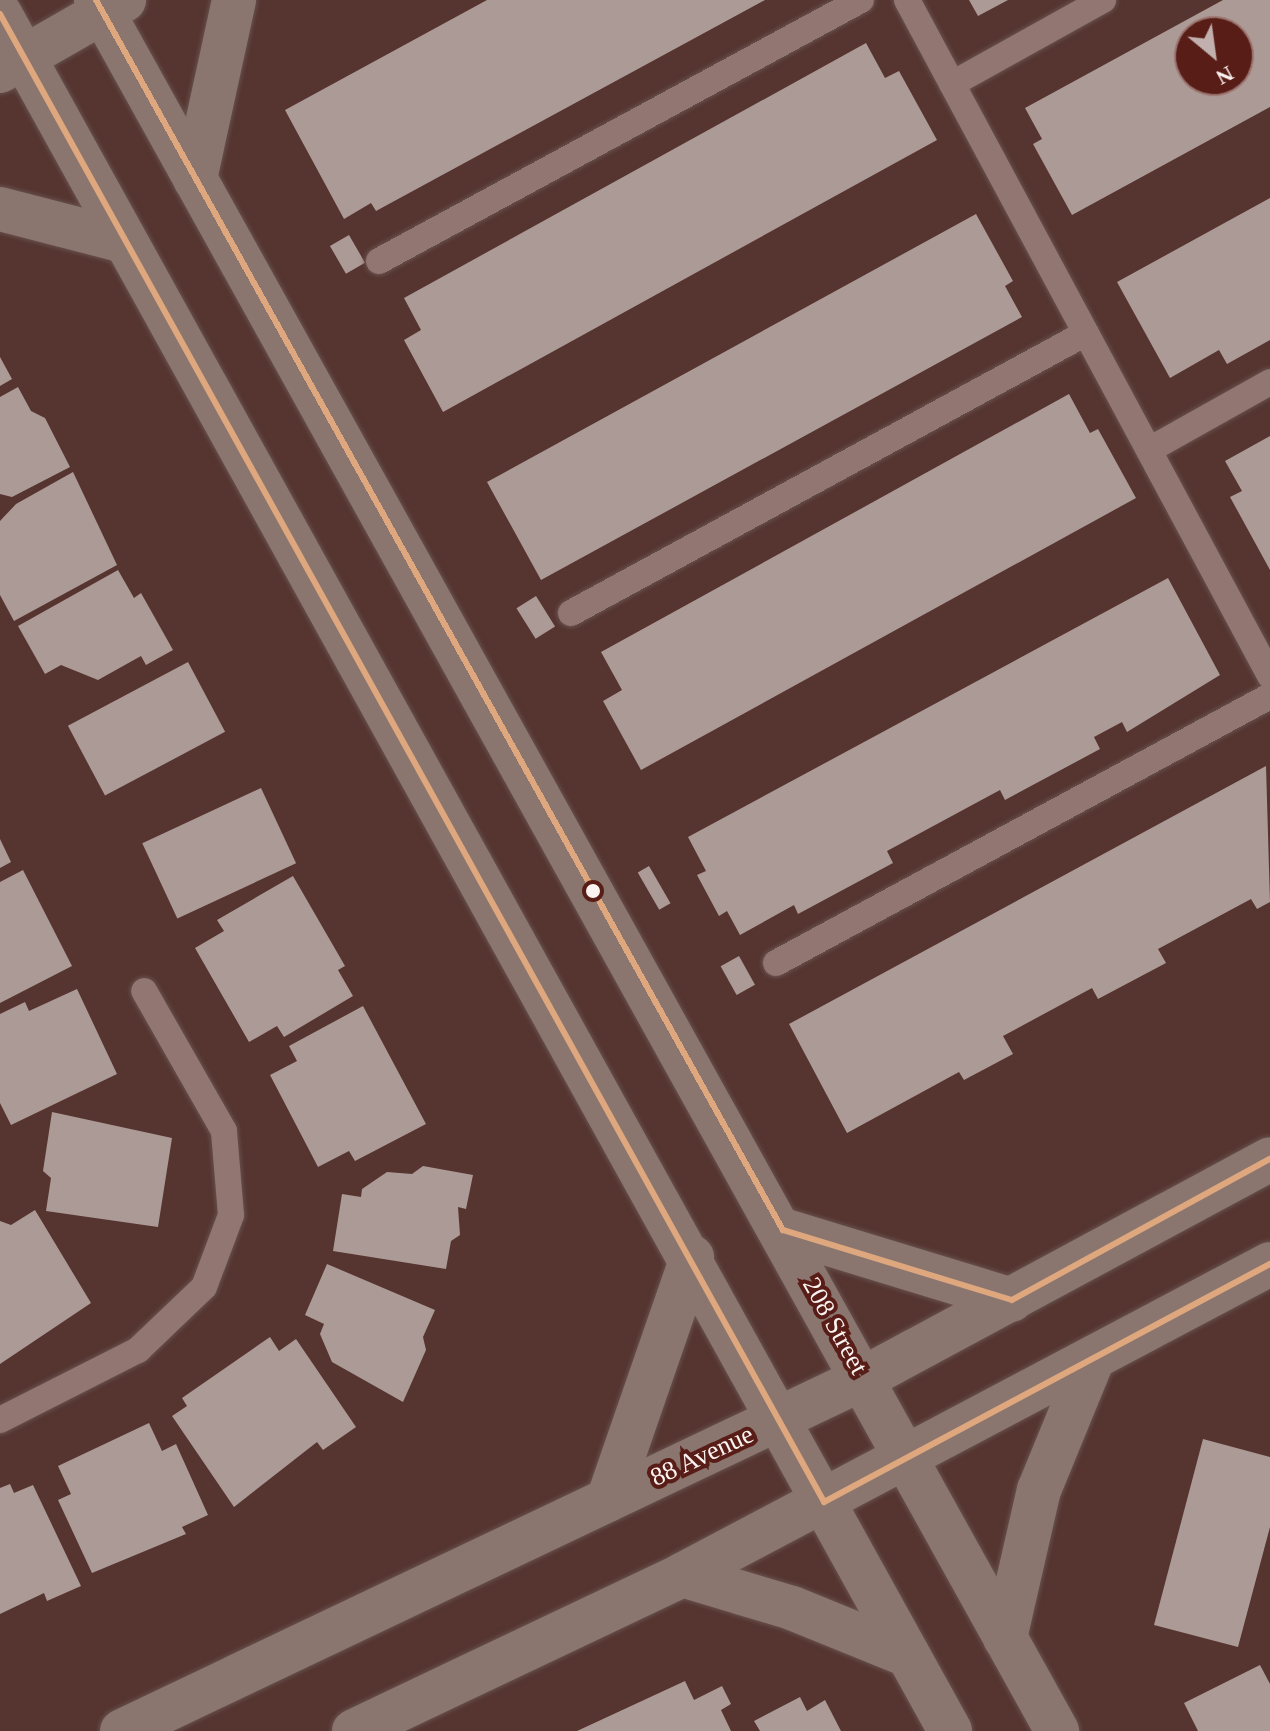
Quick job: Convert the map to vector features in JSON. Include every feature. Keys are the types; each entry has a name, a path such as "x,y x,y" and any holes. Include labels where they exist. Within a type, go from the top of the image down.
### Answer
{"main road":[{"path":"195,179 234,0"},
{"path":"12,64 107,4"},
{"name":"208 Street","path":"107,4 195,179 783,1230 1057,1731"},
{"path":"0,14 12,64 124,241 692,1257 950,1731"},
{"path":"0,209 124,241"},
{"name":"88 Avenue","path":"122,1731 780,1420 1012,1300 1270,1159"},
{"path":"783,1230 1012,1300"},
{"path":"608,1500 692,1257"},
{"path":"354,1731 682,1575 1091,1363 1270,1264"},
{"path":"1005,1638 1039,1490 1091,1363"},
{"path":"682,1575 792,1608 908,1655"}],"lane":[{"path":"379,261 861,0"},
{"path":"907,0 1270,676"},
{"path":"952,84 1103,0"},
{"path":"571,613 1086,333"},
{"path":"1149,450 1270,382"},
{"path":"776,963 1270,696"},
{"path":"0,1420 138,1350 204,1287 231,1215 224,1131 144,991"}],"building":[{"path":"487,0 765,0 376,211 371,203 344,219 285,110"},
{"path":"969,0 1008,0 978,16"},
{"path":"1223,0 1270,0 1270,107 1072,215 1033,144 1042,139 1025,108 1174,27 1174,96 1254,96 1254,16 1194,16"},
{"path":"866,43 885,78 899,71 937,140 443,412 404,340 421,330 404,298"},
{"path":"1270,198 1270,340 1227,364 1219,350 1170,378 1117,282"},
{"path":"976,214 1013,281 1005,286 1022,317 541,580 487,482"},
{"path":"349,235 365,263 346,274 330,246"},
{"path":"0,357 12,379 0,386"},
{"path":"18,387 31,411 45,418 70,467 12,497 0,494 0,397"},
{"path":"1069,394 1090,433 1098,429 1136,498 641,770 603,701 622,690 601,652"},
{"path":"1270,436 1270,570 1230,497 1242,491 1225,461"},
{"path":"73,472 117,565 14,621 0,595 0,521 16,504"},
{"path":"118,570 134,598 141,593 173,650 146,665 141,656 98,680 61,665 45,674 18,626"},
{"path":"1168,578 1220,675 1127,732 1122,722 1094,737 1100,749 1005,800 1000,790 887,851 893,863 798,914 794,905 740,935 727,911 719,916 697,875 706,871 688,837"},
{"path":"536,596 555,627 536,639 516,608"},
{"path":"188,662 225,732 105,796 68,726"},
{"path":"1266,766 1270,902 1257,909 1251,899 1158,949 1166,963 1098,999 1092,988 1003,1036 1013,1054 964,1080 959,1072 847,1133 789,1024"},
{"path":"261,788 296,863 177,919 142,843"},
{"path":"0,839 11,862 0,868"},
{"path":"649,866 670,903 659,910 638,872"},
{"path":"23,870 72,966 0,1003 0,882"},
{"path":"293,876 345,966 338,970 353,996 284,1037 277,1026 249,1042 195,948 224,931 217,920"},
{"path":"739,956 755,985 737,995 721,966"},
{"path":"77,989 117,1074 11,1125 0,1103 0,1014 25,1002 29,1011"},
{"path":"363,1006 426,1124 355,1161 349,1151 318,1167 270,1075 297,1061 289,1046"},
{"path":"52,1112 172,1138 158,1227 46,1211 51,1178 43,1171"},
{"path":"423,1166 473,1175 466,1209 458,1207 460,1235 451,1241 446,1269 333,1251 342,1194 361,1197 362,1189 387,1172 412,1174"},
{"path":"35,1210 91,1303 0,1364 0,1221 11,1225"},
{"path":"327,1264 435,1310 423,1337 426,1350 403,1402 332,1362 320,1334 324,1324 305,1315"},
{"path":"270,1337 279,1351 296,1339 356,1427 323,1450 317,1442 234,1507 172,1416 187,1406 182,1398"},
{"path":"149,1423 162,1451 176,1444 208,1515 182,1527 186,1534 92,1573 58,1500 71,1494 58,1466"},
{"path":"1203,1439 1270,1457 1270,1527 1238,1647 1154,1625"},
{"path":"10,1484 14,1493 33,1485 81,1586 47,1601 44,1593 0,1614 0,1488"},
{"path":"1260,1665 1270,1684 1270,1731 1198,1731 1184,1703"},
{"path":"685,1681 694,1700 722,1686 731,1704 721,1710 731,1731 577,1731"},
{"path":"800,1697 807,1711 825,1700 841,1731 760,1731 754,1721"}],"transit line":[{"path":"96,0 783,1230 1012,1300 1270,1159"},
{"path":"0,14 824,1502 1270,1264"}]}
